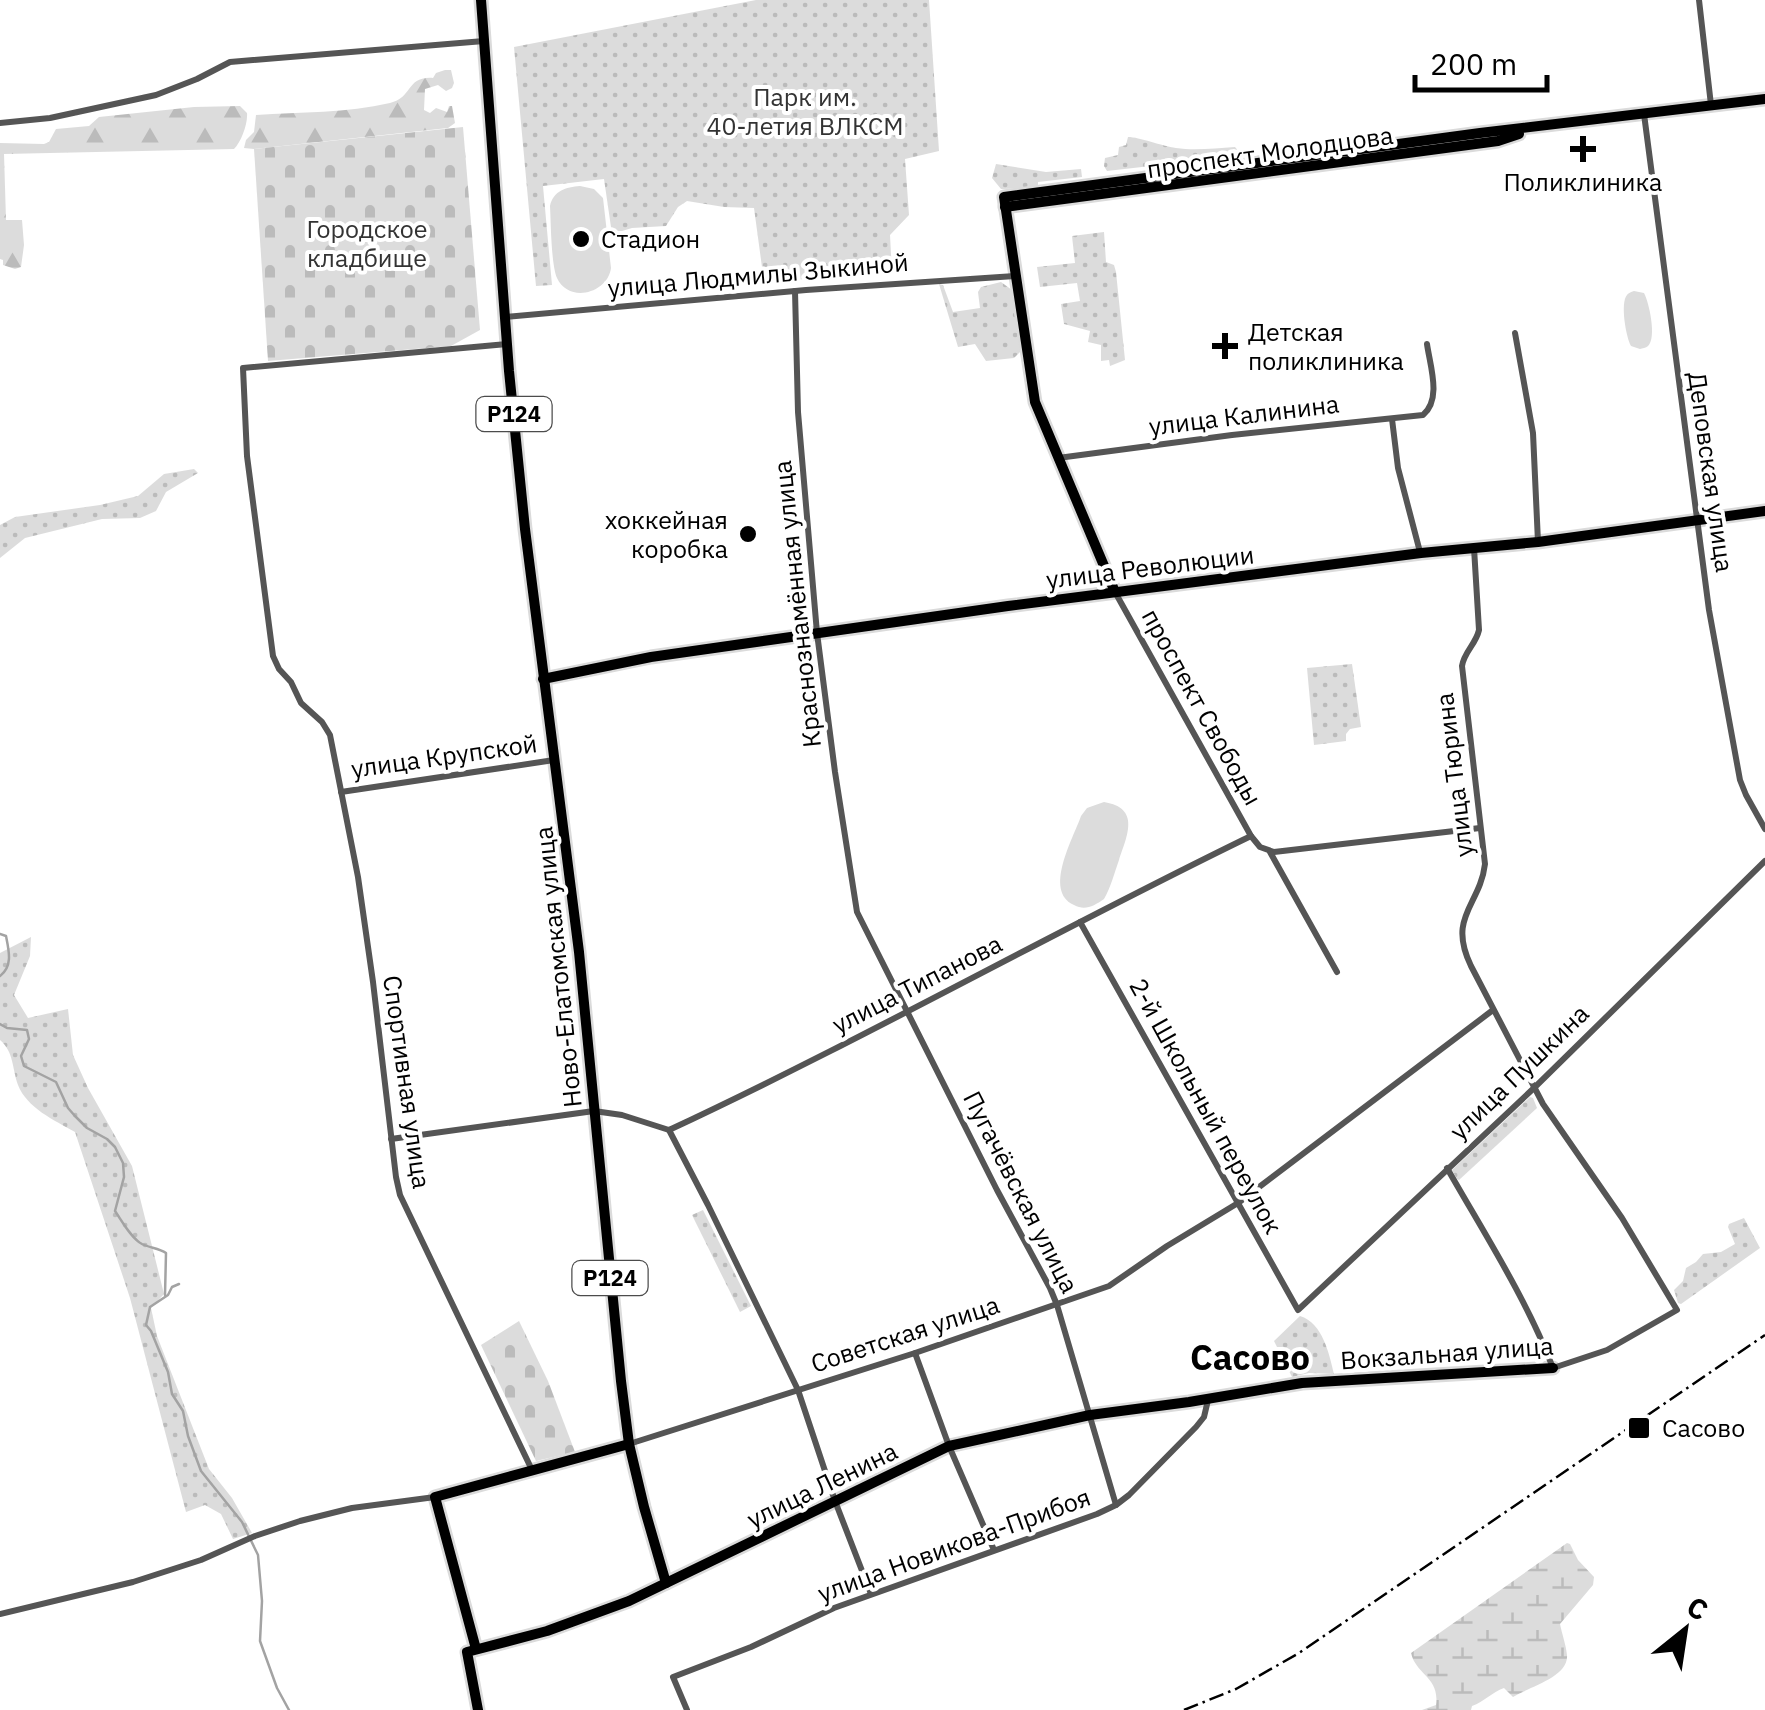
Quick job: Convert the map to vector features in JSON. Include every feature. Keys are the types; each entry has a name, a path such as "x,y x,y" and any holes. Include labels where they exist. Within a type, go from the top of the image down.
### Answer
{"main road":[{"name":"Р124","path":"481,0 484,41"},
{"name":"Ново-Елатомская улица","path":"484,41 524,529 580,952 621,1382 644,1507 666,1583"},
{"name":"проспект Молодцова","path":"1004,202 1498,141 1538,127 1765,99"},
{"name":"проспект Свободы","path":"1004,202 1040,420 1115,592"},
{"name":"улица Революции","path":"543,679 626,662 1115,592 1765,511"},
{"name":"Вокзальная улица","path":"1208,1399 1311,1382 1553,1368"},
{"name":"улица Ленина","path":"472,1650 566,1625 629,1601 948,1446 1090,1416 1208,1399"},
{"name":"Советская улица","path":"435,1498 630,1444"},
{"path":"435,1498 472,1650 478,1710"}],"street":[{"path":"1698,0 1711,106"},
{"path":"0,123 50,118 156,95 230,62 484,41"},
{"name":"Деповская улица","path":"1644,114 1710,610 1740,780 1765,829"},
{"name":"улица Людмилы Зыкиной","path":"505,317 1016,276"},
{"name":"Краснознамённая улица","path":"795,291 798,408 817,633 856,912"},
{"path":"1515,333 1533,433 1538,542"},
{"name":"Спортивная улица","path":"507,344 242,368 248,466 272,656 302,702 330,735 358,877 396,1176 406,1212 533,1471"},
{"name":"улица Калинина","path":"1058,458 1422,415 1431,406 1434,394 1427,344"},
{"path":"1392,419 1398,468 1421,553"},
{"name":"улица Тюрина","path":"1474,548 1478,633 1462,666 1485,872 1464,918 1462,936 1468,959 1493,1010"},
{"name":"проспект Свободы","path":"1115,592 1251,836"},
{"name":"улица Крупской","path":"341,792 554,760"},
{"path":"1251,836 1270,852 1480,828"},
{"name":"улица Типанова","path":"669,1130 1251,836"},
{"path":"1270,852 1337,972"},
{"name":"улица Пушкина","path":"1298,1310 1534,1088 1765,861"},
{"name":"Пугачёвская улица","path":"856,912 1057,1305 1116,1505"},
{"name":"2-й Школьный переулок","path":"1080,922 1298,1310"},
{"path":"1493,1010 1534,1088"},
{"name":"Советская улица","path":"630,1444 1110,1286 1238,1203 1493,1010"},
{"name":"Вокзальная улица","path":"1534,1088 1622,1218 1677,1310 1607,1350 1553,1368"},
{"path":"391,1138 594,1112 622,1115 669,1130 798,1390 871,1594"},
{"path":"1447,1168 1518,1291 1553,1368"},
{"path":"915,1353 948,1446 994,1550"},
{"name":"улица Новикова-Прибоя","path":"686,1710 673,1677 751,1647 834,1608 1116,1505 1196,1428 1204,1417 1208,1399"},
{"name":"Советская улица","path":"0,1614 133,1582 201,1560 255,1536 342,1510 435,1498"}],"green space":[{"name":"Парк им. 40-летия ВЛКСМ","path":"756,0 929,0 939,151 905,159 909,215 890,235 892,273 764,282 754,208 687,201 678,207 666,226 632,228 612,234 604,179 543,186 552,285 536,286 514,47"},
{"path":"451,70 452,88 446,91 438,85 425,89 424,110 430,113 436,108 447,112 452,106 455,123 448,128 244,148 254,132 256,115 390,103 403,97 418,80 433,78"},
{"path":"240,106 247,113 246,122 234,149 4,154 6,220 22,220 24,245 21,267 3,265 0,143 44,144 56,129 89,126 99,117"},
{"name":"Городское кладбище","path":"463,127 480,330 451,346 268,361 254,149"},
{"path":"1128,137 1183,149 1235,147 1240,153 1107,171 1105,158 1118,155 1119,147 1126,145"},
{"path":"996,164 1046,172 1081,169 1082,177 1038,182 1038,188 1001,189 992,178"},
{"name":"Стадион","path":"580,186 594,189 603,198 611,268 603,284 579,293 563,286 555,272 550,206 561,191"},
{"path":"1104,232 1106,262 1114,265 1116,272 1125,360 1110,366 1109,360 1101,361 1101,345 1088,342 1090,331 1064,324 1061,304 1080,301 1077,283 1040,287 1037,267 1075,263 1072,236"},
{"path":"1001,282 1012,290 1021,351 1014,358 986,361 975,344 958,347 939,284 943,285 953,312 980,308 981,287"},
{"path":"1634,291 1644,293 1651,320 1651,342 1640,349 1631,346 1625,320 1625,299"},
{"path":"194,469 198,473 166,492 156,511 140,518 102,519 25,538 0,558 0,525 15,517 138,496 164,474"},
{"path":"1352,664 1361,727 1350,729 1346,741 1314,745 1307,668"},
{"path":"1104,802 1123,810 1128,833 1104,899 1082,908 1065,898 1060,877 1081,816 1087,808"},
{"path":"31,937 30,956 14,995 28,1018 68,1009 73,1055 132,1166 164,1294 151,1308 157,1336 209,1469 252,1533 233,1539 221,1514 205,1505 186,1512 130,1298 75,1132 42,1113 22,1093 8,1050 0,1040 0,953"},
{"path":"1530,1097 1537,1108 1457,1179 1452,1170"},
{"path":"703,1210 751,1306 740,1312 692,1215"},
{"path":"1744,1218 1760,1248 1678,1303 1674,1290 1683,1281 1686,1268 1703,1254 1721,1252 1735,1244 1729,1224"},
{"path":"1300,1316 1320,1332 1334,1374 1292,1377 1274,1341"},
{"path":"519,1321 548,1381 575,1452 536,1461 481,1345"},
{"path":"1567,1543 1594,1577 1593,1585 1560,1624 1567,1655 1562,1669 1513,1697 1504,1688 1471,1710 1422,1710 1436,1705 1436,1696 1411,1653"}],"waterway":[{"path":"0,934 6,936 9,958 0,976"},
{"path":"0,1024 27,1030 29,1039 21,1056 24,1066 56,1082 75,1116 115,1147 123,1163 124,1177 115,1211 138,1241 166,1253 165,1295"},
{"path":"179,1284 150,1307 146,1325 168,1372 172,1394 183,1411 201,1471 242,1522 258,1555 260,1641 289,1710"}],"railway":[{"path":"1184,1710 1236,1689 1299,1653 1765,1335"}],"place":[{"name":"Поликлиника","path":"1583,149"},
{"name":"Стадион","path":"581,239"},
{"name":"Детская поликлиника","path":"1225,346"},
{"name":"хоккейная коробка","path":"748,534"},
{"name":"Сасово","path":"1639,1428"}],"district":[{"name":"Сасово","path":"1250,1358"}]}
